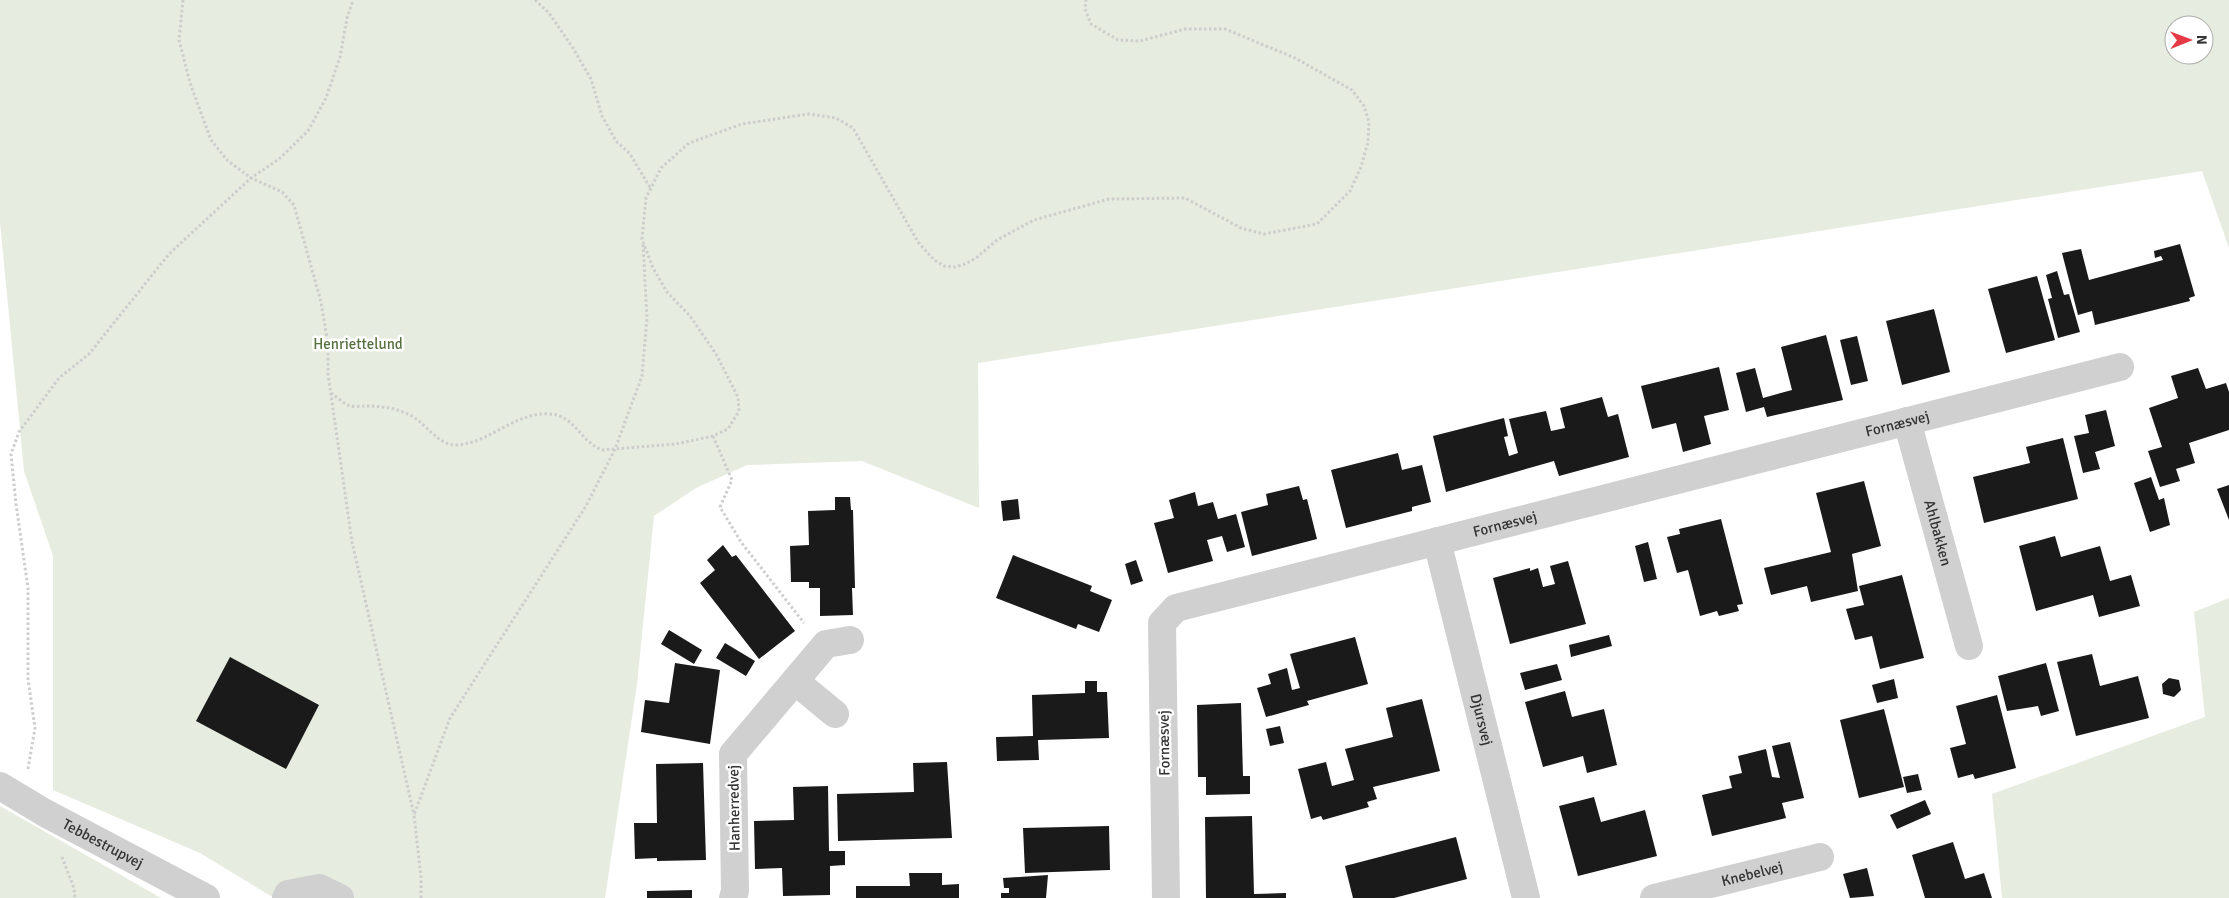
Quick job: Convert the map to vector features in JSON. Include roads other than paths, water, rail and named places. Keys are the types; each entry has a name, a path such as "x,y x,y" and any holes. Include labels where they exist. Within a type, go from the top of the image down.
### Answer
{"street":[{"name":"Fornæsvej","path":"1166,898 1162,622 1176,608 2120,367"},
{"name":"Ahlbakken","path":"1906,421 1969,646"},
{"name":"Djursvej","path":"1437,541 1526,898"},
{"name":"Hanherredvej","path":"733,898 733,754 822,647 826,644 850,640"},
{"path":"795,681 835,714"},
{"name":"Tebbestrupvej","path":"0,786 46,813 206,898"},
{"name":"Knebelvej","path":"1654,898 1820,857"},
{"path":"286,898 288,894 319,888 340,898"}],"park label":[{"name":"Henriettelund","path":"358,344"}]}
